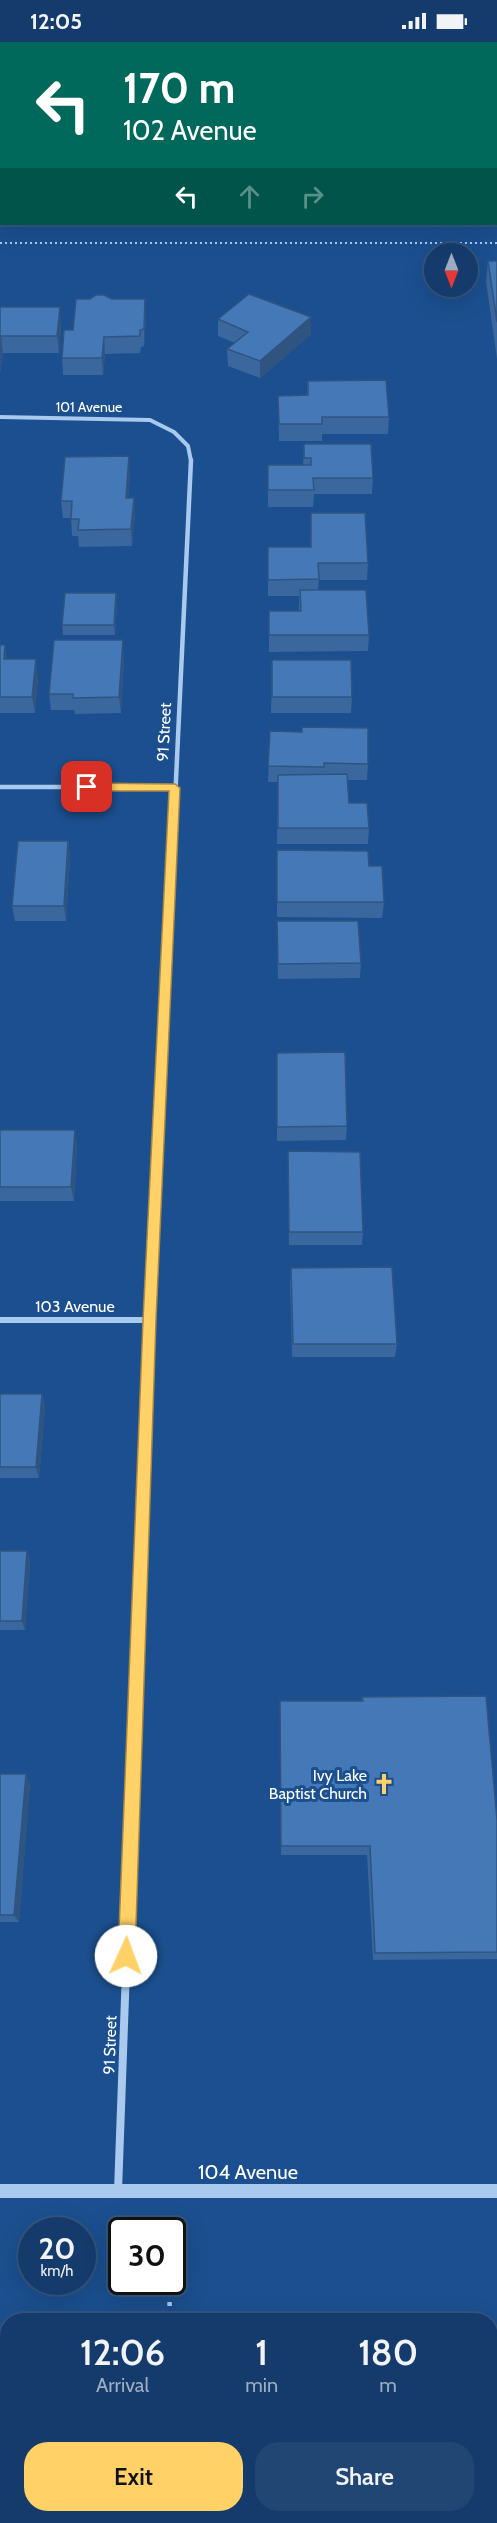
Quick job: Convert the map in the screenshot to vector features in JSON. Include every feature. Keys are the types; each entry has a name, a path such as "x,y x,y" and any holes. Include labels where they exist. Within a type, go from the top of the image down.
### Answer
{"street":[{"name":"101 Avenue","path":"0,417 150,420 174,432"},
{"name":"91 Street","path":"118,2192 150,1320 191,460 188,446 174,432"},
{"path":"0,787 175,788"},
{"name":"103 Avenue","path":"0,1320 150,1320"},
{"name":"104 Avenue","path":"0,2190 497,2191"}],"path":[{"path":"0,243 497,243"},
{"path":"169,2295 170,2313"}],"building":[{"path":"488,261 497,261 497,322"},
{"path":"249,294 311,317 260,361 227,349 248,332 218,319"},
{"path":"96,295 104,295 112,299 145,299 144,329 140,330 140,336 104,337 102,358 62,358 64,330 73,330 76,299 90,299"},
{"path":"0,307 60,307 57,336 1,336 0,341"},
{"path":"386,380 389,417 322,417 322,424 279,424 278,396 308,395 308,381"},
{"path":"304,444 371,444 373,478 313,478 314,490 268,490 268,465 311,465 311,458 304,458"},
{"path":"129,456 126,498 134,498 131,529 78,530 79,519 71,519 72,501 61,501 65,457"},
{"path":"311,513 365,513 368,563 318,563 319,579 268,580 268,547 311,547"},
{"path":"300,590 366,590 369,635 269,635 269,611 301,611"},
{"path":"65,593 116,593 114,625 62,625"},
{"path":"54,640 123,640 119,697 73,698 73,694 49,694"},
{"path":"0,645 5,645 4,659 36,659 32,697 0,697"},
{"path":"272,660 351,660 352,697 272,697"},
{"path":"302,727 368,728 368,764 324,763 324,767 268,766 270,731 302,732"},
{"path":"347,774 349,803 367,803 369,828 278,828 278,775"},
{"path":"18,841 68,841 64,906 12,906"},
{"path":"277,850 368,851 369,866 382,866 384,902 277,902"},
{"path":"277,921 358,921 361,963 278,964"},
{"path":"345,1052 347,1126 277,1127 277,1053"},
{"path":"0,1130 75,1130 71,1187 0,1187"},
{"path":"288,1151 360,1152 363,1232 289,1232"},
{"path":"392,1267 397,1344 293,1344 291,1268"},
{"path":"0,1394 42,1394 36,1467 0,1467"},
{"path":"0,1551 27,1551 22,1621 0,1621"},
{"name":"Ivy Lake Baptist Church","path":"486,1696 497,1820 497,1952 375,1953 370,1846 281,1846 280,1701 363,1701 362,1697"},
{"path":"0,1774 26,1774 14,1915 0,1915"}],"place":[{"name":"Ivy Lake Baptist Church","path":"384,1784"}],"route":[{"path":"87,787 175,788 150,1320 126,1956"}]}
